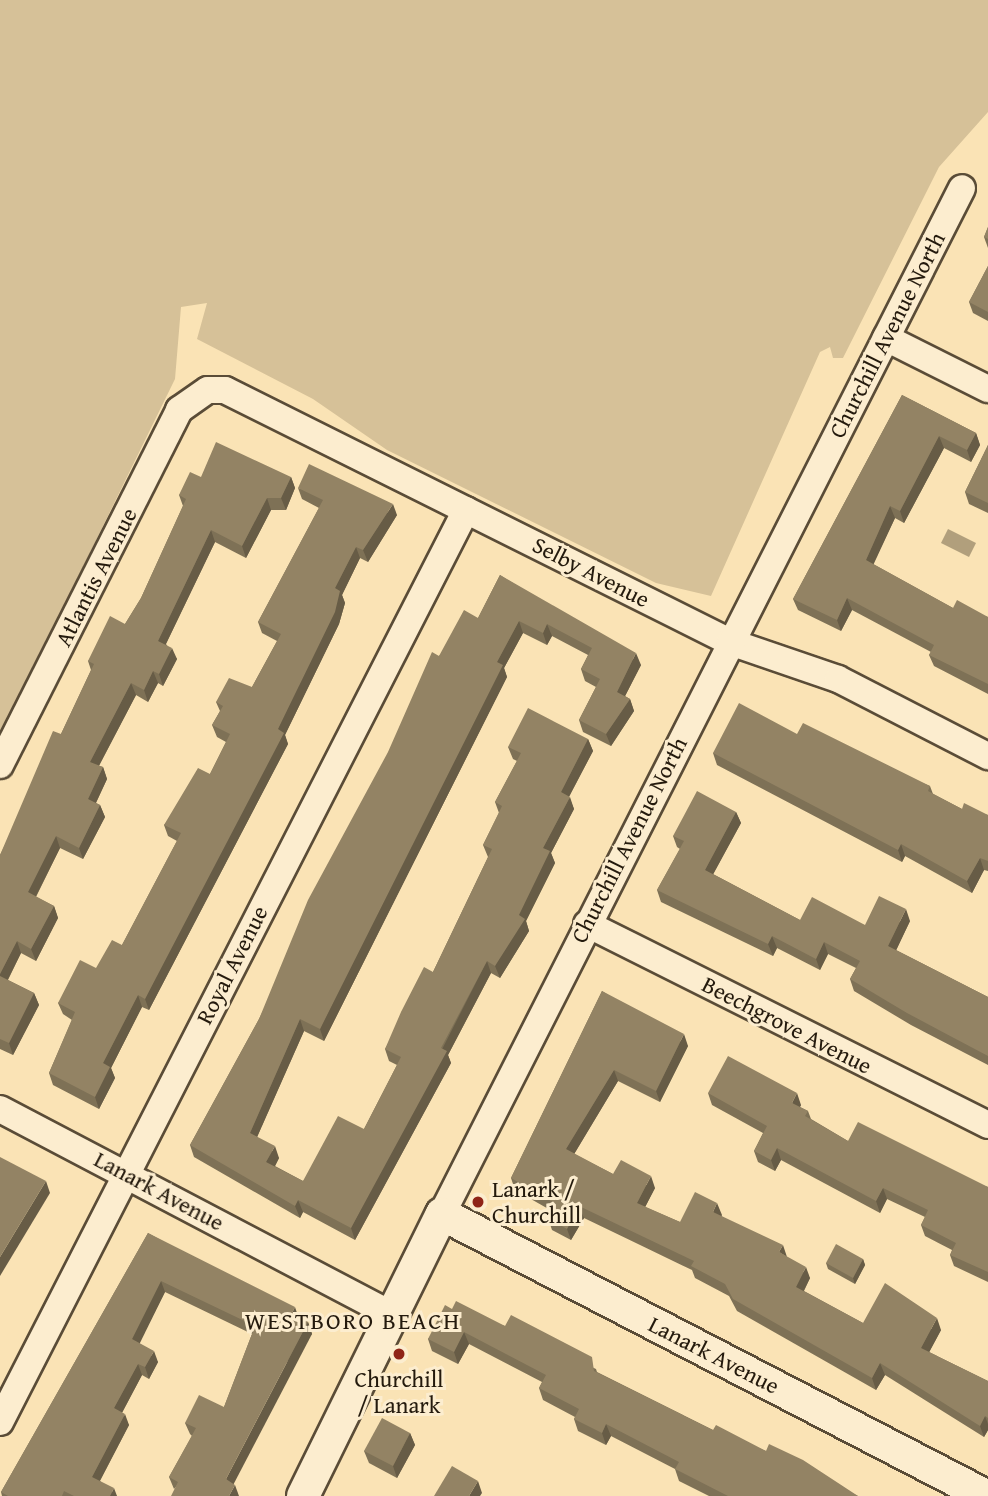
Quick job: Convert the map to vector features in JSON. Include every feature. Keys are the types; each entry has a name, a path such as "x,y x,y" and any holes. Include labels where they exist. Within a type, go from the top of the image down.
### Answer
{"street":[{"name":"Churchill Avenue North","path":"309,1494 391,1314 962,188"},
{"path":"886,338 988,388"},
{"name":"Selby Avenue","path":"197,394 225,390 730,642 838,679 988,756"},
{"name":"Atlantis Avenue","path":"0,765 179,410 197,394"},
{"name":"Royal Avenue","path":"0,1422 466,510"},
{"name":"Beechgrove Avenue","path":"587,924 988,1125"},
{"name":"Lanark Avenue","path":"0,1109 391,1314"},
{"name":"Lanark Avenue","path":"442,1214 986,1496"}],"shaded area":[{"path":"0,0 988,0 988,112 939,167 843,358 833,358 830,347 820,352 711,596 656,583 387,450 313,399 197,339 207,303 181,307 175,379 0,736"},
{"path":"948,529 976,543 969,557 941,543"}],"building":[{"path":"988,266 988,312 969,302"},
{"path":"902,395 976,433 967,450 939,436 900,511 890,506 866,560 953,608 957,600 988,617 988,684 929,655 934,645 847,598 837,620 793,599"},
{"path":"216,442 291,477 281,498 267,498 242,546 211,530 158,641 172,648 159,674 153,671 144,690 131,683 90,762 103,767 88,799 100,805 79,848 56,836 28,892 54,906 31,949 17,941 0,974 0,855 53,731 61,734 94,664 88,661 110,616 125,624 141,598 186,499 179,495 190,472 201,477"},
{"path":"988,445 988,503 965,492"},
{"path":"309,464 393,504 363,550 356,547 335,588 340,591 335,612 278,729 284,733 145,999 138,995 103,1063 110,1067 95,1097 49,1073 75,1012 58,1003 80,960 96,968 112,940 122,945 181,833 164,825 198,768 210,774 230,734 212,725 223,706 216,702 229,678 252,687 281,634 258,622 323,500 298,488"},
{"path":"500,575 636,653 617,692 630,699 606,734 579,720 600,679 581,669 592,648 547,624 543,633 519,621 497,662 503,665 320,1029 300,1019 250,1133 275,1146 266,1162 303,1181 338,1116 364,1129 401,1057 385,1049 424,967 433,972 492,849 483,845 502,806 495,802 521,753 508,747 528,708 588,739 561,792 570,797 543,848 550,851 519,915 525,919 495,966 487,961 441,1048 447,1051 351,1228 298,1200 295,1206 190,1145 259,1019 308,900 388,752 432,652 439,656 464,610 478,618"},
{"path":"739,703 797,734 803,723 930,786 928,791 962,809 964,803 988,815 988,861 980,858 967,881 901,844 898,850 713,753"},
{"path":"697,791 736,812 705,870 800,920 812,897 865,925 879,896 906,909 888,946 988,997 988,1056 850,979 860,961 824,942 816,959 772,936 768,944 657,890 684,841 673,836"},
{"path":"0,976 34,993 9,1043 0,1039"},
{"path":"602,991 684,1034 656,1091 614,1070 566,1149 613,1174 621,1160 651,1176 637,1203 680,1222 695,1192 717,1203 713,1212 783,1245 779,1252 806,1267 796,1287 863,1323 885,1283 937,1318 921,1348 988,1381 988,1418 985,1416 980,1426 880,1363 872,1378 733,1299 725,1284 691,1266 694,1261 579,1206 567,1229 548,1218 556,1204 511,1178"},
{"path":"728,1056 797,1093 792,1103 808,1111 805,1116 848,1141 858,1122 988,1187 988,1272 950,1255 956,1243 921,1225 928,1210 883,1188 876,1201 777,1148 771,1160 754,1151 767,1126 708,1093"},
{"path":"0,1157 46,1181 0,1257"},
{"path":"148,1233 295,1307 292,1313 308,1322 226,1479 235,1485 229,1496 171,1496 178,1482 169,1477 196,1428 185,1423 199,1395 224,1407 255,1326 161,1281 132,1339 154,1351 145,1367 138,1364 114,1408 125,1414 92,1477 114,1488 110,1496 74,1496 64,1491 62,1496 8,1496 1,1492"},
{"path":"836,1244 863,1259 853,1278 826,1263"},
{"path":"456,1301 505,1326 511,1315 592,1357 594,1371 713,1430 716,1425 766,1451 769,1444 803,1460 858,1496 728,1496 675,1469 679,1462 606,1424 602,1433 574,1419 579,1409 539,1388 546,1375 464,1332 454,1352 428,1339 445,1305 452,1309"},
{"path":"382,1418 410,1433 393,1466 364,1451"},
{"path":"452,1466 478,1481 469,1496 434,1496"}],"place":[{"name":"Lanark / Churchill","path":"478,1202"},
{"name":"Churchill / Lanark","path":"399,1354"}],"district":[{"name":"WESTBORO BEACH","path":"353,1321"}]}
